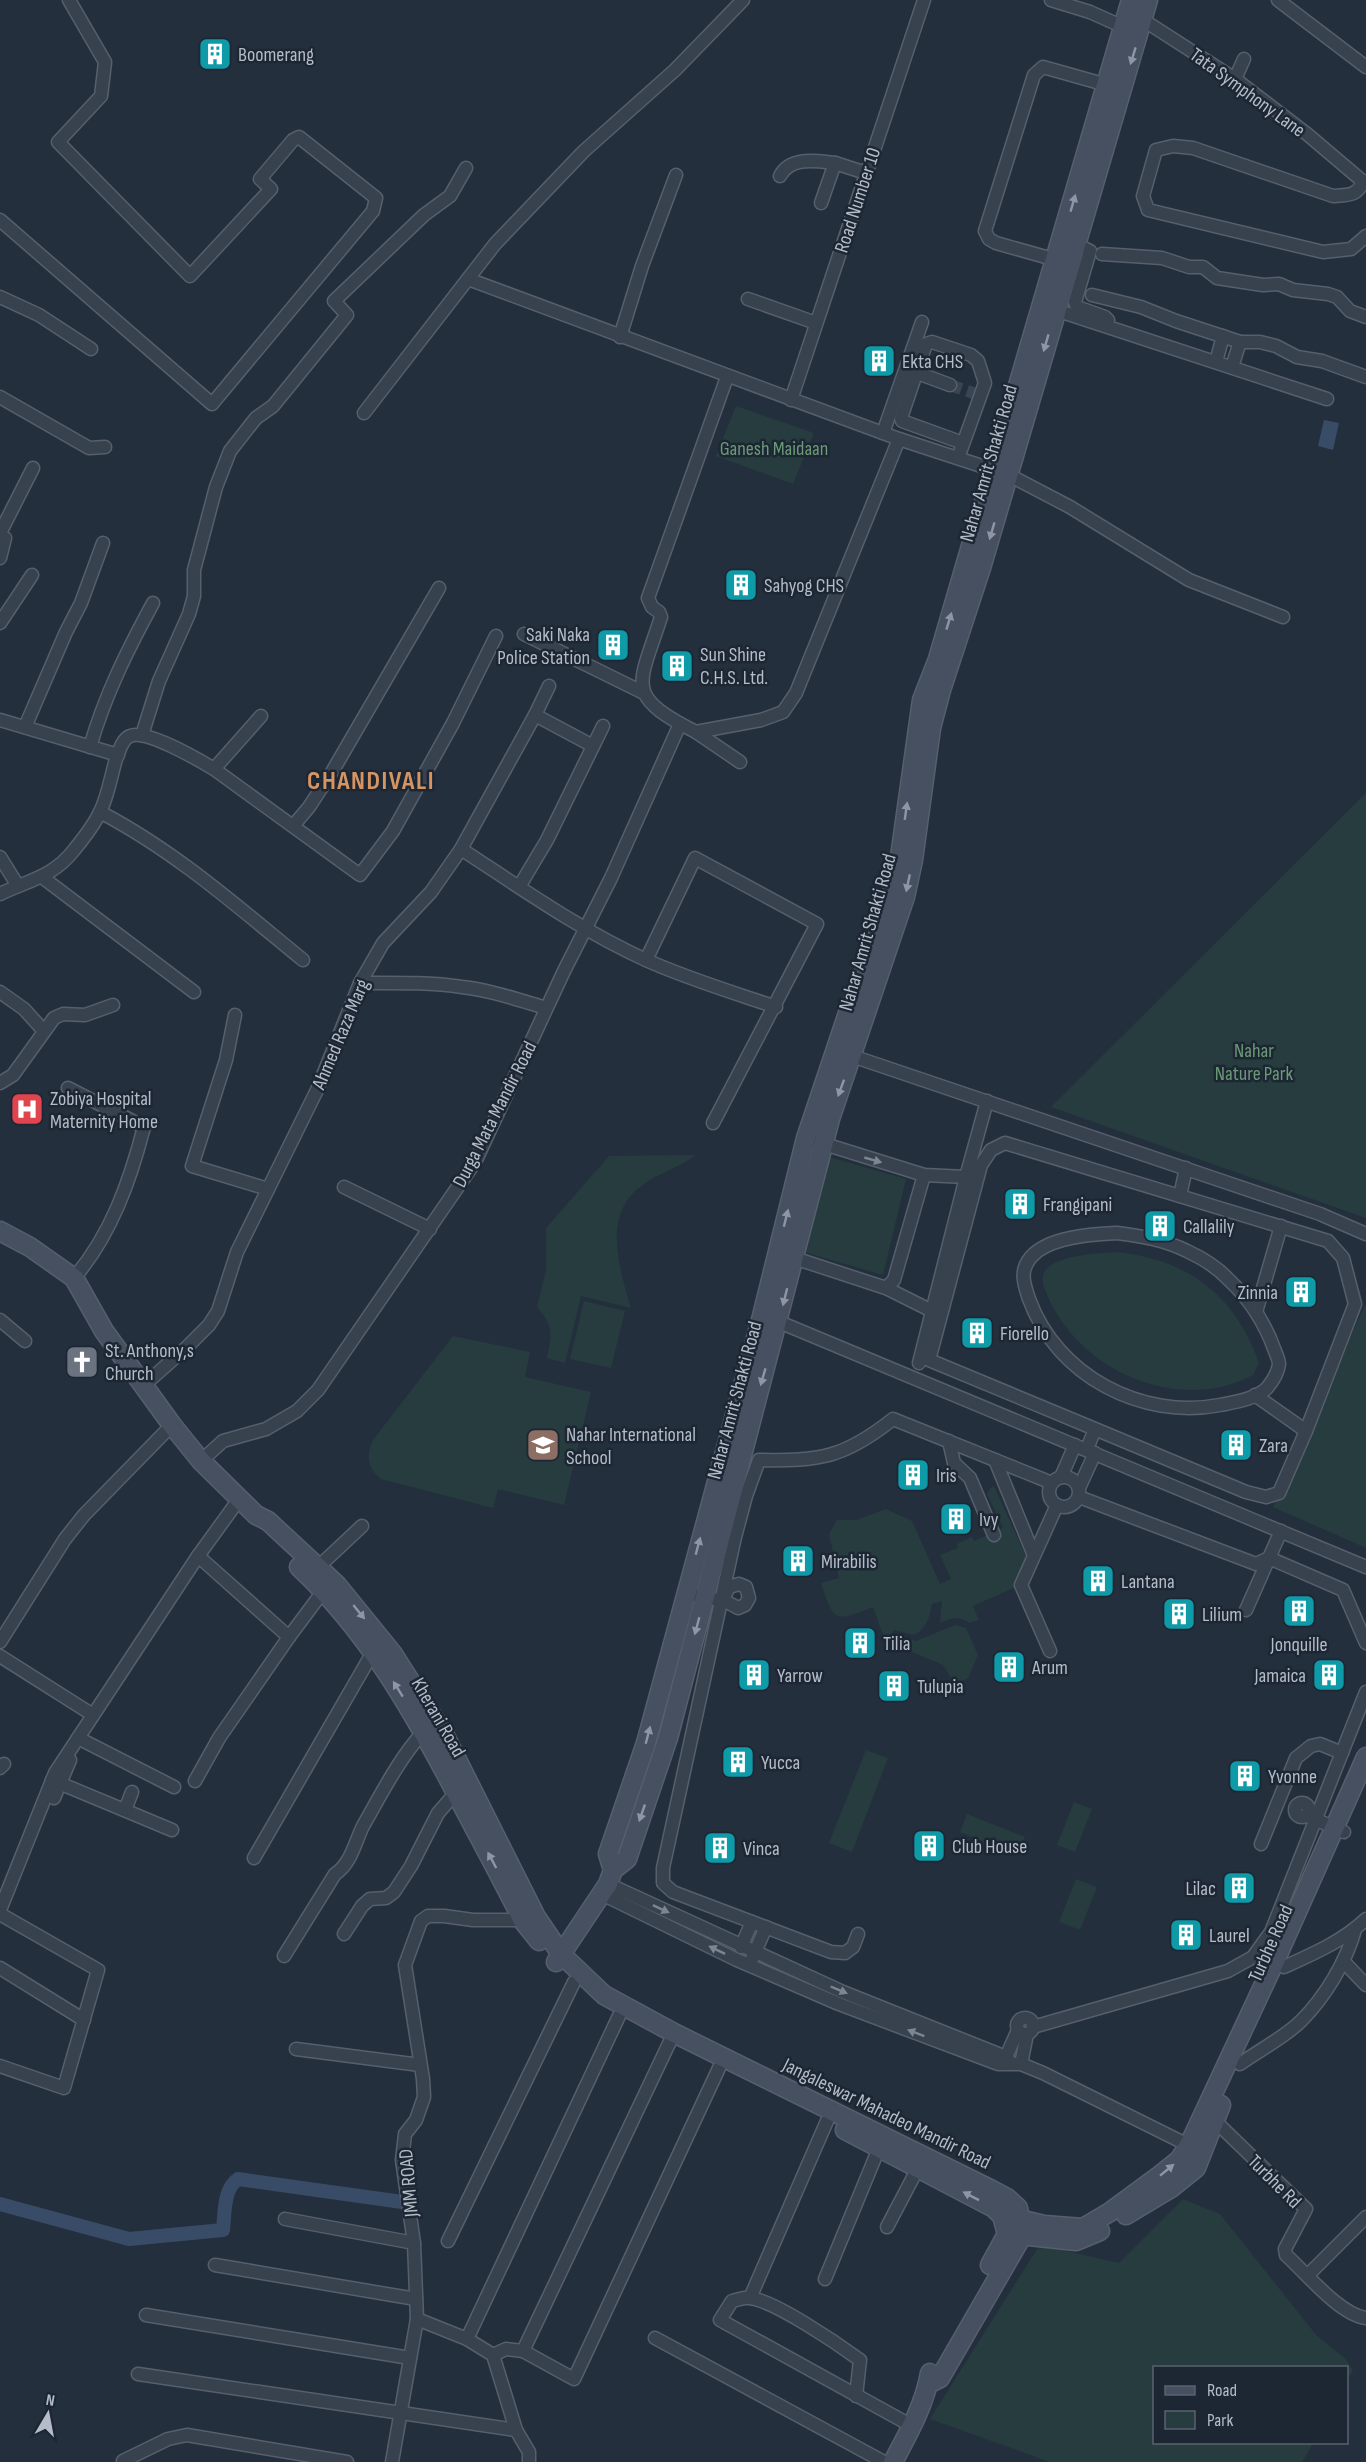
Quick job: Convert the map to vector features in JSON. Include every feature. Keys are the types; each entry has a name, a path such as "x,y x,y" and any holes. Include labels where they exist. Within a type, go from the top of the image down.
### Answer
{"street":[{"path":"0,220 212,404 373,211 376,198 299,137 293,140 260,179 271,189 190,276 58,142 101,96 105,62 69,0"},
{"path":"364,413 495,244 584,151 675,70 743,0"},
{"name":"Road Number 10","path":"791,400 924,0"},
{"name":"Tata Symphony Lane","path":"1051,0 1095,15 1133,18 1235,79 1307,134 1364,182"},
{"name":"Nahar Amrit Shakti Road","path":"608,1883 608,1854 646,1743 686,1593 770,1318 807,1171 806,1138 835,1051 886,913 900,857 925,727 941,690 974,566 1133,18 1148,0"},
{"path":"1278,0 1366,67"},
{"path":"1235,79 1244,59"},
{"path":"1063,262 996,243 989,239 985,231 1034,75 1038,69 1042,67 1114,87"},
{"name":"Nahar Amrit Shakti Road","path":"1063,262 1076,244 1114,87"},
{"path":"1364,182 1360,190 1353,195 1333,196 1193,148 1173,146 1156,150 1143,196 1148,210 1323,252 1351,249 1366,236"},
{"path":"780,176 783,169 789,165 809,160 835,164 866,173"},
{"path":"820,203 835,164"},
{"path":"142,735 159,681 189,614 194,596 194,570 216,487 230,451 256,418 273,406 346,315 334,301 424,215 450,196 466,168"},
{"path":"620,337 642,266 676,175"},
{"path":"1076,244 1090,251 1075,302 1077,307 1105,317 1108,320 1106,326"},
{"path":"1102,254 1162,258 1190,267 1203,267 1217,278 1263,285 1279,284 1293,290 1328,294 1337,297 1350,311 1366,317"},
{"path":"468,279 727,377 899,439 1001,472 1070,507 1189,580 1283,617"},
{"path":"1092,295 1141,307 1240,342 1260,342 1276,346 1297,357 1322,361 1366,377"},
{"path":"0,297 39,315 91,349"},
{"path":"748,299 816,324"},
{"path":"1049,307 1327,399"},
{"path":"922,321 902,421 963,443"},
{"path":"1216,362 1222,336"},
{"path":"883,433 926,344 932,342 972,355 978,361 985,382 958,458"},
{"path":"1232,367 1240,342"},
{"path":"911,371 950,385"},
{"path":"642,692 641,678 661,617 660,612 651,607 648,598 727,377"},
{"path":"0,397 89,448 105,447"},
{"path":"696,732 761,720 783,712 796,693 899,439"},
{"path":"0,558 5,538 0,534 33,468"},
{"path":"25,727 81,603 103,543"},
{"path":"0,623 33,575"},
{"path":"293,826 309,807 332,772 439,588"},
{"path":"90,747 102,706 153,603"},
{"path":"524,634 642,692 650,703 740,762"},
{"path":"0,894 56,869 74,850 100,812 124,740 131,735 142,735 191,755 214,769 360,875 393,831 453,723 496,636"},
{"name":"Ahmed Raza Marg","path":"143,1386 187,1347 218,1311 237,1252 316,1090 360,983 381,947 431,892 460,849 549,686"},
{"path":"535,715 593,746"},
{"path":"214,769 261,716"},
{"path":"0,720 118,755"},
{"name":"Durga Mata Mandir Road","path":"201,1461 223,1441 266,1429 297,1412 311,1397 475,1162 546,1008 619,860 680,724"},
{"path":"519,887 547,840 603,726"},
{"name":"Nahar Amrit Shakti Road","path":"807,1171 824,1143 830,1119 853,1057 905,897 914,849 925,727"},
{"path":"100,812 182,862 303,960"},
{"path":"460,849 585,929 646,960 776,1007"},
{"path":"0,857 18,886"},
{"path":"646,960 695,858 817,924 776,1007 713,1123"},
{"path":"42,877 194,992"},
{"path":"360,983 420,983 462,987 506,996 546,1008"},
{"path":"0,992 24,1010 43,1030"},
{"path":"0,1083 13,1074 54,1018 63,1014 85,1015 113,1005"},
{"path":"235,1015 219,1086 192,1166 268,1189"},
{"path":"835,1051 1320,1214 1366,1234"},
{"path":"68,1088 144,1127 132,1173 118,1208 89,1260 74,1278"},
{"path":"919,1363 987,1101"},
{"path":"806,1138 924,1175 966,1177"},
{"path":"1005,1143 1281,1226 1328,1241 1343,1258 1355,1304 1306,1431 1279,1493 1266,1497 1246,1492 929,1360 981,1165 992,1150 1005,1143"},
{"path":"1180,1196 1186,1168"},
{"path":"886,1288 894,1280 924,1175"},
{"path":"344,1187 430,1229"},
{"path":"1256,1312 1281,1226"},
{"name":"Kherani Road","path":"0,1231 30,1247 74,1278 104,1330 143,1386 201,1461 256,1515 256,1527 313,1572 393,1654 430,1726 456,1793 529,1919 559,1958"},
{"path":"1093,1234 1141,1235 1172,1244 1208,1262 1233,1283 1256,1312 1269,1335 1279,1363 1273,1380 1255,1395 1208,1407 1184,1408 1160,1406 1114,1391 1093,1379 1057,1347 1043,1328 1022,1280 1026,1266 1032,1256 1045,1247 1093,1234"},
{"path":"786,1256 886,1288 932,1311"},
{"path":"770,1318 1366,1567"},
{"name":"Nahar Amrit Shakti Road","path":"559,1958 627,1858 718,1596 747,1454 770,1318"},
{"path":"0,1320 25,1341"},
{"path":"1255,1395 1306,1431"},
{"path":"858,1934 853,1947 845,1953 831,1952 674,1892 663,1883 663,1868 718,1596 746,1496 759,1460 798,1461 833,1455 865,1441 893,1419 995,1460 1057,1480 1070,1478 1079,1492 1256,1564 1269,1558 1343,1590 1366,1643"},
{"path":"0,1642 65,1539 84,1515 172,1425"},
{"path":"1086,1449 1057,1480 1050,1497 1057,1505 1070,1506 1079,1492 1086,1449 1095,1429"},
{"path":"949,1441 954,1463 970,1478 994,1535"},
{"path":"995,1460 1033,1553"},
{"path":"0,2066 64,2088 98,1970 0,1912 78,1737 240,1498"},
{"path":"1050,1651 1021,1585 1033,1553 1057,1505"},
{"path":"313,1572 362,1526"},
{"path":"1246,1610 1281,1531"},
{"path":"198,1557 289,1637"},
{"path":"195,1781 219,1738 327,1585"},
{"name":"Kherani Road","path":"327,1585 373,1652 467,1778 529,1919"},
{"path":"686,1593 718,1596"},
{"path":"0,1618 13,1622"},
{"path":"254,1858 373,1652"},
{"path":"0,1656 93,1715"},
{"path":"1013,2061 1026,2030 1228,1971 1253,1957 1271,1932 1312,1813 1342,1753 1366,1692"},
{"path":"284,1956 335,1874 344,1869 363,1827 409,1750 430,1726"},
{"path":"78,1737 174,1787"},
{"path":"1261,1844 1296,1758 1311,1746 1320,1744 1342,1753"},
{"path":"893,2462 912,2426 928,2384 930,2371 1017,2230 1076,2241 1091,2237 1188,2176 1196,2168 1195,2149 1275,1961 1341,1825 1366,1758"},
{"path":"54,1798 56,1782 70,1759"},
{"path":"344,1934 362,1906 370,1899 386,1898 394,1892 411,1866 438,1813 467,1778"},
{"path":"56,1782 172,1830"},
{"name":"Turbhe Road","path":"1195,2149 1214,2120 1284,1967 1341,1825 1366,1783"},
{"path":"125,1810 132,1792"},
{"path":"1312,1813 1341,1825"},
{"path":"608,1883 741,1947 976,2051"},
{"path":"608,1883 749,1965 839,2004 976,2051 1013,2061 1195,2149"},
{"name":"JMM ROAD","path":"392,2462 417,2319 414,2243 402,2160 405,2134 416,2120 424,2097 405,1965 421,1921 428,1916 472,1920 529,1919"},
{"path":"1284,1967 1354,1930 1366,1919"},
{"path":"741,1947 752,1922"},
{"path":"749,1965 766,1927"},
{"path":"1240,2064 1300,2022 1332,1981 1349,1951 1354,1930"},
{"name":"Jangaleswar Mahadeo Mandir Road","path":"559,1958 574,1982 619,2016 672,2038 1007,2198 1018,2208 1017,2230"},
{"name":"Jangaleswar Mahadeo Mandir Road","path":"559,1958 604,1995 719,2068 994,2208 1017,2230"},
{"path":"1343,1961 1366,1984"},
{"path":"0,1968 84,2020"},
{"path":"448,2241 574,1982"},
{"path":"467,2339 619,2016"},
{"path":"523,2351 672,2038"},
{"path":"296,2049 420,2065"},
{"path":"493,2355 506,2349 523,2351 574,2379 719,2068"},
{"name":"Turbhe Rd","path":"1214,2120 1306,2209 1285,2249 1286,2255 1336,2302 1358,2317 1366,2318"},
{"path":"750,2298 827,2121"},
{"path":"825,2279 879,2148"},
{"path":"887,2227 918,2168"},
{"path":"1308,2275 1366,2217"},
{"path":"285,2219 414,2243"},
{"path":"215,2265 416,2300"},
{"path":"856,2396 860,2360 830,2338 770,2305 750,2298 732,2301 720,2320 856,2396 912,2426"},
{"path":"146,2315 410,2358"},
{"path":"417,2319 467,2339 493,2355 516,2430 529,2452 529,2462"},
{"path":"655,2338 884,2462"},
{"path":"138,2374 516,2430"},
{"path":"123,2461 168,2439 187,2435 347,2462"}],"green space":[{"name":"Ganesh Maidaan","path":"736,406 814,433 793,484 716,456"},
{"name":"Nahar Nature Park","path":"1366,793 1366,1218 1051,1107"},
{"path":"696,1155 644,1184 631,1196 622,1210 617,1242 622,1275 631,1308 581,1296 565,1363 547,1358 550,1330 537,1307 546,1271 546,1228 609,1156"},
{"path":"822,1155 906,1179 883,1275 800,1251"},
{"path":"1116,1252 1165,1263 1187,1272 1206,1285 1237,1318 1249,1339 1259,1363 1253,1375 1225,1386 1197,1390 1168,1388 1140,1381 1113,1368 1089,1352 1069,1331 1053,1307 1045,1290 1044,1273 1056,1262 1066,1259 1088,1254"},
{"path":"584,1301 625,1311 611,1368 570,1359"},
{"path":"1366,1303 1366,1548 1273,1507"},
{"path":"453,1336 530,1352 525,1377 591,1392 564,1505 498,1489 493,1508 381,1479 373,1471 369,1461 369,1451 373,1440"},
{"path":"992,1486 995,1488 1026,1556 1014,1588 973,1606 979,1620 969,1623 955,1618 940,1623 942,1601 932,1604 927,1622 919,1632 914,1635 894,1630 886,1643 873,1607 843,1617 833,1612 821,1583 839,1578 829,1534 837,1520 856,1520 886,1509 912,1521 940,1584 951,1579 940,1555 958,1548 957,1544 972,1537 974,1541 1003,1528 987,1494"},
{"path":"955,1625 966,1628 978,1655 968,1678 960,1682 953,1681 943,1665 900,1647 896,1639 897,1636 916,1641"},
{"path":"866,1750 888,1758 852,1852 829,1843"},
{"path":"1074,1802 1092,1809 1075,1852 1057,1845"},
{"path":"967,1814 1025,1837 1018,1855 960,1832"},
{"path":"1076,1879 1097,1887 1080,1930 1059,1922"},
{"path":"1183,2199 1220,2214 1317,2336 1345,2358 1353,2370 1348,2379 1348,2366 1153,2366 1153,2444 1312,2444 1302,2462 1050,2462 930,2419 1037,2249 1049,2247 1119,2263"}],"water":[{"path":"1324,420 1339,423 1333,450 1318,446"}],"waterway":[{"path":"0,2204 129,2239 223,2230 227,2195 233,2183 238,2179 402,2202"}],"tunnel":[{"path":"950,385 979,395"}],"place":[{"name":"Boomerang","path":"215,54"},
{"name":"Ekta CHS","path":"879,361"},
{"name":"Sahyog CHS","path":"741,585"},
{"name":"Saki Naka Police Station","path":"613,645"},
{"name":"Sun Shine C.H.S. Ltd.","path":"677,666"},
{"name":"Zobiya Hospital Maternity Home","path":"27,1109"},
{"name":"Frangipani","path":"1020,1204"},
{"name":"Callalily","path":"1160,1226"},
{"name":"Zinnia","path":"1301,1292"},
{"name":"Fiorello","path":"977,1333"},
{"name":"St. Anthony,s Church","path":"82,1362"},
{"name":"Nahar International School","path":"543,1445"},
{"name":"Zara","path":"1236,1445"},
{"name":"Iris","path":"913,1475"},
{"name":"Ivy","path":"956,1519"},
{"name":"Mirabilis","path":"798,1561"},
{"name":"Lantana","path":"1098,1581"},
{"name":"Jonquille","path":"1299,1611"},
{"name":"Lilium","path":"1179,1614"},
{"name":"Tilia","path":"860,1643"},
{"name":"Arum","path":"1009,1667"},
{"name":"Yarrow","path":"754,1675"},
{"name":"Jamaica","path":"1329,1675"},
{"name":"Tulupia","path":"894,1686"},
{"name":"Yucca","path":"738,1762"},
{"name":"Yvonne","path":"1245,1776"},
{"name":"Club House","path":"929,1846"},
{"name":"Vinca","path":"720,1848"},
{"name":"Lilac","path":"1239,1888"},
{"name":"Laurel","path":"1186,1935"}],"district":[{"name":"CHANDIVALI","path":"371,780"}]}
